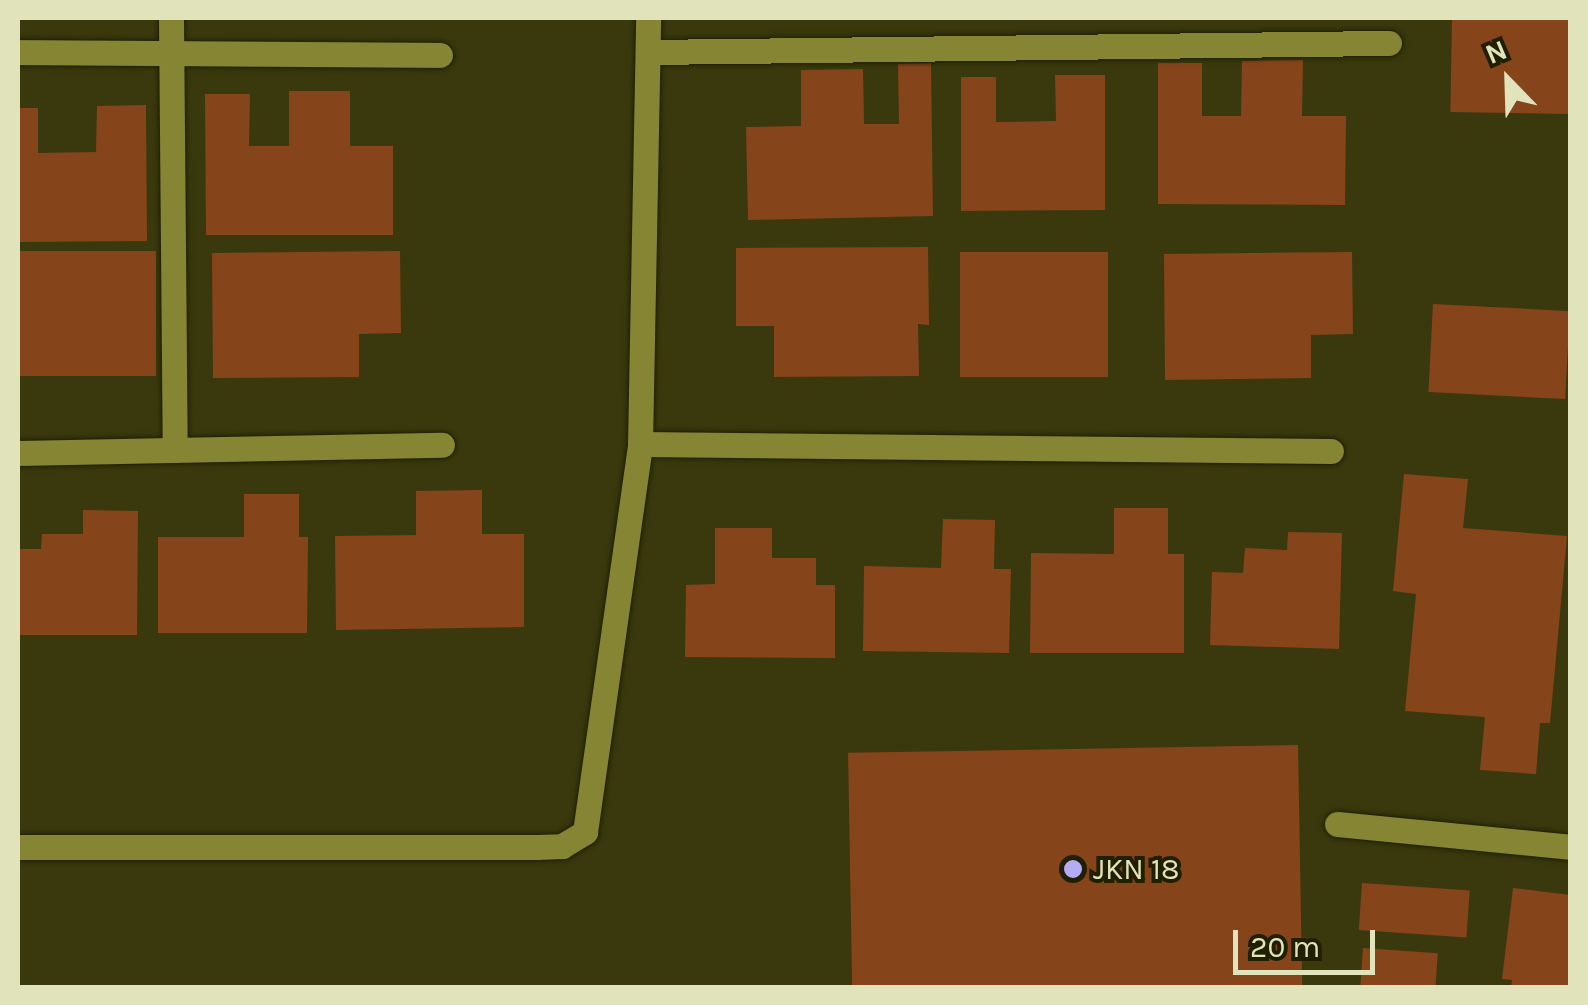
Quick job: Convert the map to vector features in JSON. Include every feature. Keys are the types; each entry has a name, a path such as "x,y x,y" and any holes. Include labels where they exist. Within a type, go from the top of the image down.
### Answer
{"street":[{"path":"171,18 175,450"},
{"path":"18,847 537,847 575,840 591,810 640,444 648,18"},
{"path":"648,52 1389,42"},
{"path":"18,52 440,55"},
{"path":"640,444 1331,451"},
{"path":"18,452 442,445"},
{"path":"1337,824 1570,847"}],"building":[{"path":"1452,18 1570,20 1568,114 1450,112"},
{"path":"1303,60 1302,116 1346,116 1345,205 1158,204 1158,63 1202,63 1202,116 1241,116 1242,61"},
{"path":"931,63 933,216 748,220 746,127 801,126 801,70 863,69 864,124 899,124 898,64"},
{"path":"1055,75 1105,75 1105,210 961,211 961,77 996,77 996,122 1056,121"},
{"path":"289,91 350,91 350,146 393,146 393,235 206,235 205,94 250,94 249,146 289,146"},
{"path":"146,105 147,241 18,242 18,108 38,108 38,153 96,152 97,106"},
{"path":"928,247 929,325 918,324 919,376 774,377 774,326 736,326 736,248"},
{"path":"18,251 156,251 156,376 18,376"},
{"path":"400,251 401,333 359,334 359,377 213,378 212,253"},
{"path":"960,252 1108,252 1108,377 960,377"},
{"path":"1352,252 1353,334 1311,335 1311,378 1165,380 1164,254"},
{"path":"1433,304 1570,311 1565,399 1428,392"},
{"path":"1404,474 1468,479 1463,528 1567,536 1550,723 1540,723 1536,774 1480,770 1485,717 1405,711 1416,594 1393,591"},
{"path":"482,490 482,534 524,534 524,627 336,630 335,536 416,535 416,491"},
{"path":"244,494 299,494 299,537 308,537 307,633 158,633 158,537 244,537"},
{"path":"1114,508 1168,508 1168,554 1184,554 1184,653 1030,653 1031,553 1114,554"},
{"path":"83,510 138,511 137,635 18,635 18,549 41,549 42,534 83,534"},
{"path":"943,519 995,520 994,569 1011,569 1009,653 863,651 864,566 941,568"},
{"path":"715,528 772,528 772,558 816,558 816,585 835,585 835,658 685,657 686,585 715,584"},
{"path":"1288,532 1342,533 1339,649 1210,645 1212,572 1243,573 1245,548 1287,550"},
{"name":"JKN 18","path":"1298,745 1302,988 852,988 848,753"},
{"path":"1362,883 1470,891 1466,937 1359,930"},
{"path":"1513,888 1570,895 1570,987 1511,988 1512,980 1502,979"},
{"path":"1363,948 1438,953 1435,988 1360,988"}],"place":[{"name":"JKN 18","path":"1073,869"}]}
